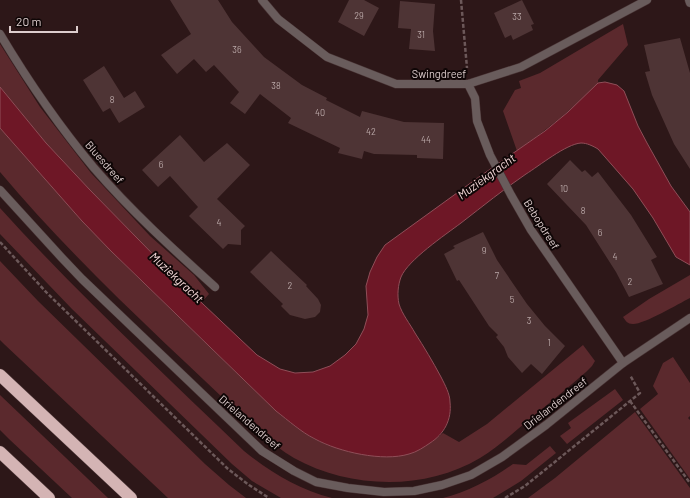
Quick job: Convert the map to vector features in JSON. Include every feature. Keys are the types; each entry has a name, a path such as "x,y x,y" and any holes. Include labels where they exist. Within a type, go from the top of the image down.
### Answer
{"highway":[{"path":"0,375 131,498"},
{"path":"0,452 49,498"}],"street":[{"name":"Swingdreef","path":"262,0 278,19 327,57 396,84 468,84 521,68 647,0"},
{"name":"Bluesdreef","path":"0,34 46,106 95,168 162,239 215,287"},
{"name":"Bebopdreef","path":"468,84 475,98 477,121 490,155 511,195 532,230 623,364"},
{"name":"Drielandendreef","path":"0,190 82,279 262,451 294,471 316,482 348,488 384,492 421,489 442,485 471,475 502,457 546,425 623,364 690,318"}],"path":[{"path":"461,0 468,84"},
{"path":"0,242 47,293 228,469 269,498"},
{"path":"505,498 525,486 640,393 623,364"},
{"path":"630,401 690,483"}],"shaded area":[{"path":"623,24 628,45 598,80 598,83 559,119 517,151 503,111 515,90 521,88 519,81 540,73"},
{"path":"0,44 40,107 91,173 150,236 194,275 209,294 201,303 46,143 0,87"},
{"path":"0,128 82,221 123,263 276,411 297,428 327,445 371,456 434,440 443,433 459,442 487,424 583,345 595,361 592,366 579,378 500,444 487,454 459,469 412,481 387,482 339,476 316,468 294,458 260,433 126,306 30,207 0,172"},
{"path":"0,208 89,301 244,451 285,479 320,495 332,498 281,498 252,481 232,464 72,309 0,234"},
{"path":"0,261 38,301 205,464 246,498 168,498 4,344 0,340"},
{"path":"690,275 690,298 645,321 638,323 629,323 623,317 649,299"},
{"path":"673,357 690,383 690,416 688,418 690,420 690,479 640,409 658,394 653,386 663,363"},
{"path":"615,389 623,400 567,444 560,436 571,428 568,423"},
{"path":"0,395 108,498 72,498 9,439 0,430"},
{"path":"635,412 690,488 690,498 528,498 555,478"},
{"path":"550,446 556,453 521,481 493,498 443,498 480,484 513,464 526,465"}],"water":[{"name":"Muziekgracht","path":"605,82 617,85 624,91 638,126 647,143 671,186 690,212 690,265 676,257 653,218 633,189 598,149 581,143 568,147 553,156 510,186 428,248 411,263 401,277 398,294 400,308 432,360 444,383 450,399 450,415 443,431 423,448 409,454 387,457 348,452 325,444 295,426 276,411 111,251 82,221 0,128 0,87 46,143 90,190 186,288 257,355 280,369 295,373 313,372 330,366 345,355 356,344 364,329 368,315 366,286 370,272 385,245 545,131 568,112 598,83"}],"building":[{"path":"170,0 218,0 232,22 264,57 302,85 327,98 326,100 360,117 362,111 404,122 444,123 443,159 417,158 417,155 374,154 364,151 362,159 338,153 340,148 288,123 291,118 260,94 245,114 230,103 239,92 214,65 206,72 194,59 177,74 161,55 191,34"},
{"path":"349,0 364,0 379,8 364,36 338,22"},
{"path":"522,0 534,24 531,25 533,30 513,40 511,35 505,38 494,13"},
{"path":"400,1 435,4 433,31 435,51 409,49 411,29 398,28"},
{"path":"680,38 690,73 690,169 674,144 652,95 645,72 650,71 644,45"},
{"path":"104,66 124,98 135,91 145,107 119,123 110,108 103,112 83,80"},
{"path":"180,135 204,162 227,143 250,165 217,199 245,226 241,230 241,245 228,244 223,249 189,216 198,207 170,176 158,187 142,170"},
{"path":"570,160 582,172 585,170 592,177 598,172 631,215 657,257 651,260 663,284 629,297 616,272 586,225 547,184"},
{"path":"483,232 497,260 527,304 545,326 565,346 542,374 531,364 522,373 508,357 504,347 496,337 498,335 489,326 459,280 457,281 444,254 455,248 453,246"},
{"path":"271,251 307,285 306,286 318,299 321,305 320,312 315,317 305,319 290,315 281,306 283,304 250,272"}]}
